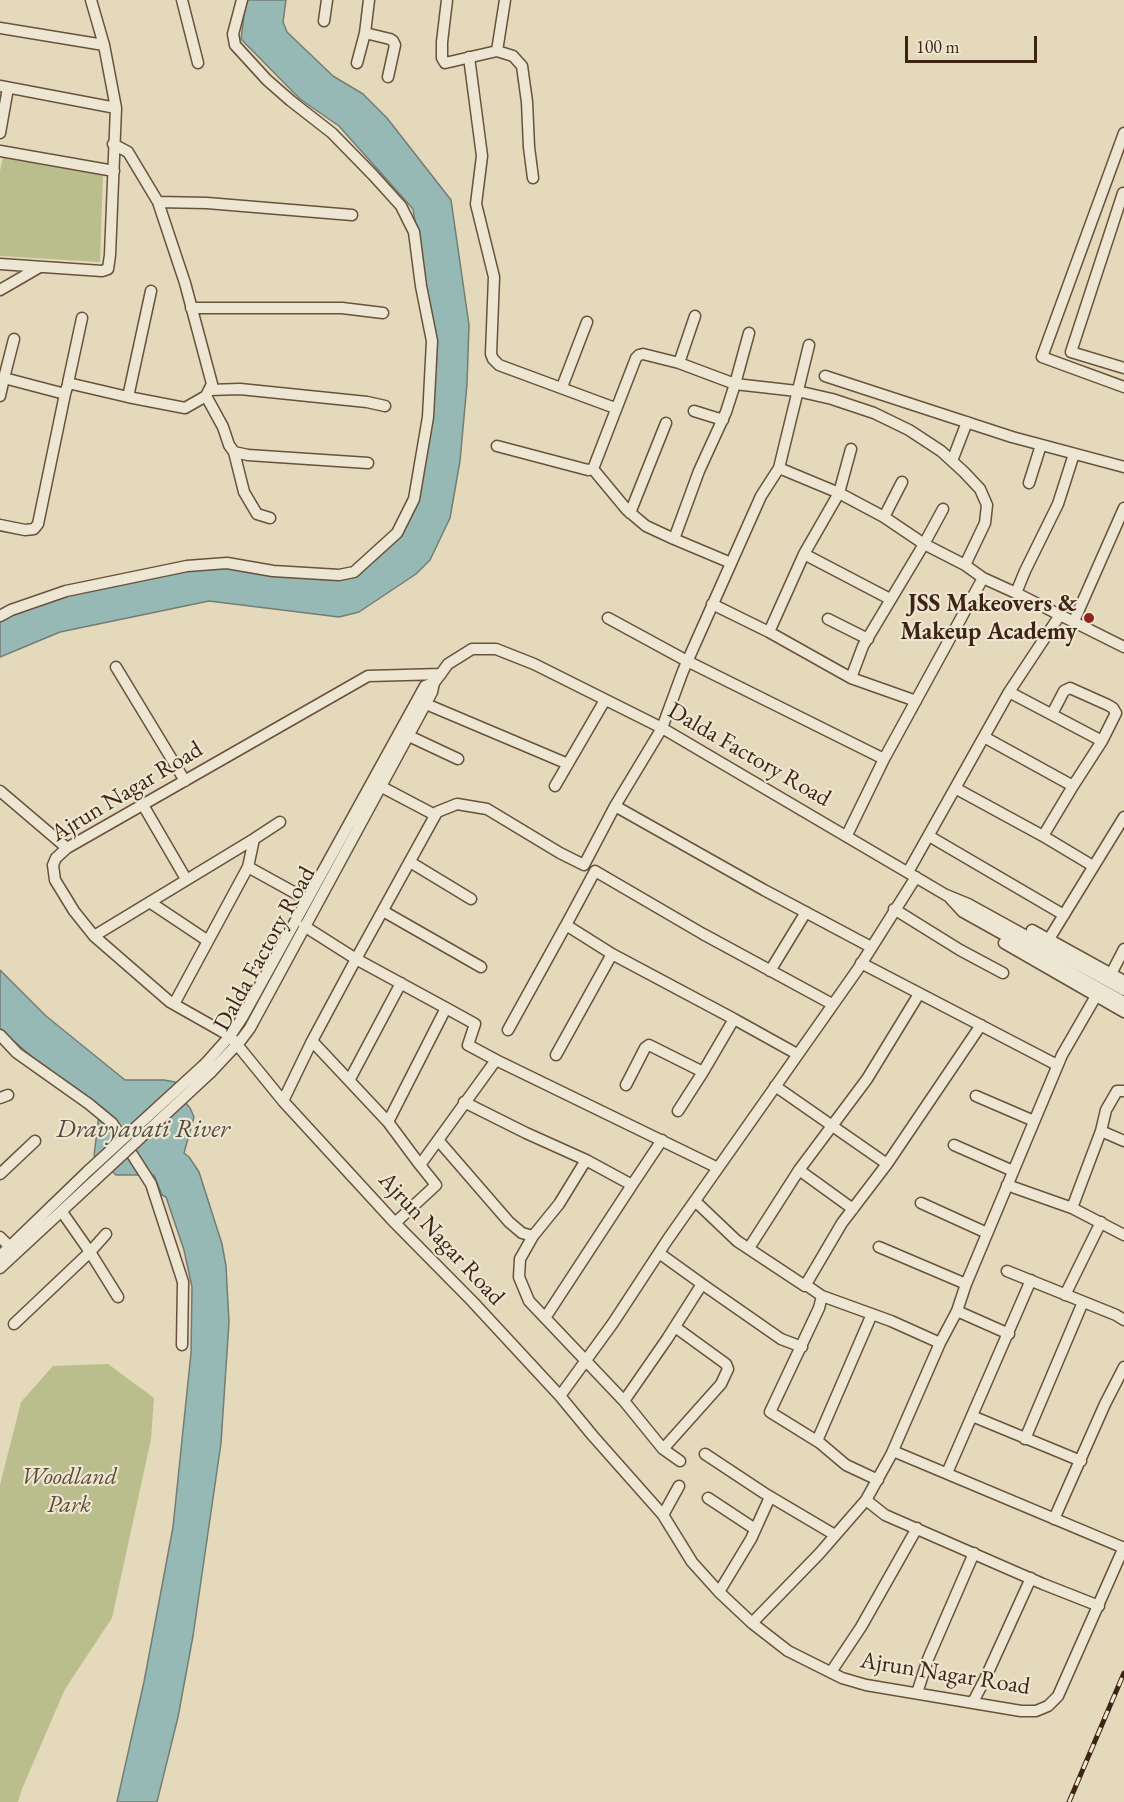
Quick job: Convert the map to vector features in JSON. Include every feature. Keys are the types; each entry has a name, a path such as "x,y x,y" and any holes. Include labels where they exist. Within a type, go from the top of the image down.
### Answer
{"street":[{"path":"0,264 102,272 108,269 116,108 104,45 91,0"},
{"path":"182,0 198,63"},
{"path":"0,616 66,591 187,566 227,563 273,571 339,575 354,572 397,533 414,499 428,417 432,341 421,286 414,232 401,206 373,175 332,133 267,80 235,45 234,34 242,0"},
{"path":"324,21 327,0"},
{"path":"357,63 365,33 369,0"},
{"path":"447,0 442,42 442,58 445,63 496,51 513,56 522,66 533,178"},
{"path":"496,51 505,0"},
{"path":"0,28 104,45"},
{"path":"365,33 393,41 395,45 388,77"},
{"path":"469,57 482,156 476,204 494,277 491,354 493,359 499,365 615,408"},
{"path":"0,133 4,87 116,108"},
{"path":"1124,133 1042,357 1124,387"},
{"path":"4,378 185,408 207,393 212,384 158,202 128,152 113,144"},
{"path":"0,151 114,171"},
{"path":"1105,184 1123,193 1071,352 1124,368"},
{"path":"158,202 207,203 352,215"},
{"path":"0,290 38,268"},
{"path":"128,397 151,291"},
{"path":"191,308 342,308 383,313"},
{"path":"679,363 695,316"},
{"path":"0,525 25,530 34,529 38,524 82,318"},
{"path":"562,387 587,322"},
{"path":"674,539 699,471 723,420 749,333"},
{"path":"0,396 14,339"},
{"path":"584,865 615,806 662,728 687,661 760,496 779,468 809,345"},
{"path":"593,469 615,408 639,355 679,363 735,384 797,391 832,399 874,413 909,430 952,461 980,489 987,505 985,522 965,565"},
{"path":"1097,377 1102,361"},
{"path":"825,376 1041,445 1124,467"},
{"path":"207,393 240,390 367,402 385,406"},
{"path":"207,393 223,427 228,445 234,452 244,492 257,514 270,518"},
{"path":"694,411 723,420"},
{"path":"952,461 967,422"},
{"path":"630,513 666,423"},
{"path":"1029,483 1041,445"},
{"path":"497,446 588,470 593,469"},
{"path":"769,632 804,554 839,493 851,449"},
{"path":"234,452 248,455 368,463"},
{"path":"1016,593 1058,504 1074,454"},
{"path":"779,468 839,493 884,517 924,544 965,565 983,578 1124,647"},
{"path":"593,469 630,513 646,526 731,563"},
{"path":"884,517 902,482"},
{"path":"1074,621 1124,508"},
{"path":"851,678 867,639 943,509"},
{"path":"804,554 890,599"},
{"path":"847,835 884,759 983,578"},
{"path":"712,604 769,632 851,678 916,701"},
{"path":"560,1396 613,1323 659,1253 861,963 894,909 929,836 1009,692 1060,615"},
{"path":"608,618 687,661 884,759"},
{"path":"828,619 867,639"},
{"name":"Dalda Factory Road","path":"208,1068 280,951 306,899 425,686 437,678 455,659 472,649 496,649 534,664 662,728 847,835 966,908 1040,943 1124,990"},
{"path":"116,667 185,781"},
{"name":"Ajrun Nagar Road","path":"437,678 368,676 67,848 56,858 53,865 55,880 74,911 94,936 174,1004 230,1035 283,1101 395,1223 472,1301 560,1396 663,1515 692,1562 719,1592 752,1623 788,1651 842,1678 866,1685 1021,1711 1036,1711 1048,1706 1058,1696 1124,1547"},
{"name":"Dalda Factory Road","path":"0,1256 208,1068 237,1045 250,1028 409,736 437,678"},
{"path":"1043,836 1102,741 1115,716 1115,711 1108,705 1068,688 1052,714"},
{"path":"1009,692 1102,741"},
{"path":"555,786 606,700"},
{"path":"426,704 568,764"},
{"path":"409,736 458,759"},
{"path":"984,736 1072,786"},
{"path":"380,786 435,815"},
{"path":"955,788 1093,866"},
{"path":"0,791 67,848"},
{"path":"283,1101 312,1041 435,815 457,804 487,809 560,853 832,1004"},
{"path":"142,805 186,879"},
{"path":"615,806 871,947"},
{"path":"1040,943 1064,915 1124,818"},
{"path":"94,936 280,822"},
{"path":"929,836 1064,915"},
{"path":"174,1004 248,867 254,839"},
{"path":"410,862 471,898"},
{"path":"248,867 306,899"},
{"path":"508,1030 595,871"},
{"path":"151,903 208,941"},
{"path":"966,908 995,910 1040,943 1124,981"},
{"path":"966,908 980,929 1124,1012"},
{"path":"894,909 960,950 1003,973"},
{"path":"383,911 481,967"},
{"path":"770,970 806,912"},
{"path":"566,925 612,954 797,1054"},
{"path":"304,926 356,959 475,1024 468,1045 718,1168"},
{"name":"Dalda Factory Road","path":"1040,943 1124,1002"},
{"path":"1111,974 1124,949"},
{"path":"556,1054 612,954"},
{"path":"861,963 1057,1065"},
{"path":"350,1079 401,983"},
{"path":"749,1248 799,1170 867,1079 919,994"},
{"path":"752,1623 866,1500 878,1480 940,1343 957,1311 966,1284 1057,1065 1096,996"},
{"path":"388,1122 446,1008"},
{"path":"678,1111 734,1019"},
{"path":"806,1285 842,1223 887,1164 981,1025"},
{"path":"0,1035 17,1053 112,1123 151,1184 183,1282 183,1345"},
{"path":"312,1041 388,1122 436,1185 395,1223"},
{"path":"626,1086 648,1045 703,1072"},
{"path":"420,1165 496,1060"},
{"path":"775,1086 887,1164"},
{"path":"1072,1208 1101,1131 1106,1110 1117,1091 1124,1091"},
{"path":"976,1096 1034,1120"},
{"path":"464,1102 633,1185"},
{"path":"1101,1131 1124,1141"},
{"path":"438,1140 509,1222 522,1233 533,1236"},
{"path":"545,1318 662,1140"},
{"path":"0,1174 35,1141"},
{"path":"954,1146 1013,1171"},
{"path":"586,1160 559,1204 533,1236 520,1259 519,1277 529,1300 624,1401 663,1449 680,1461"},
{"path":"799,1170 853,1209"},
{"name":"Dalda Factory Road","path":"0,1268 62,1212 91,1176"},
{"path":"1007,1185 1072,1208 1124,1235"},
{"path":"695,1201 737,1241 822,1296 940,1343"},
{"path":"921,1203 987,1233"},
{"path":"62,1212 118,1297"},
{"path":"1065,1295 1101,1222"},
{"path":"14,1324 106,1234"},
{"path":"0,1237 10,1247"},
{"path":"879,1247 966,1284"},
{"path":"659,1253 781,1339 802,1347"},
{"path":"1007,1271 1124,1320"},
{"path":"947,1473 1031,1280"},
{"path":"624,1401 675,1328 702,1284"},
{"path":"822,1296 802,1347 770,1412 817,1441 846,1465 878,1480"},
{"path":"1025,1439 1083,1302"},
{"path":"957,1311 1009,1334"},
{"path":"817,1441 872,1314"},
{"path":"663,1449 721,1384 728,1369 726,1364 675,1328"},
{"path":"1054,1519 1124,1367"},
{"path":"972,1416 1081,1461"},
{"path":"893,1451 1124,1547"},
{"path":"705,1454 770,1497 835,1535"},
{"path":"663,1515 679,1486"},
{"path":"719,1592 755,1529 770,1497"},
{"path":"708,1498 755,1529"},
{"path":"866,1500 885,1515 1099,1606"},
{"path":"831,1672 861,1628 917,1528"},
{"path":"917,1693 928,1659 974,1553"},
{"path":"973,1702 986,1679 1031,1578"}],"green space":[{"path":"3,157 103,174 100,262 0,256 0,171"},
{"name":"Woodland Park","path":"108,1364 154,1398 151,1439 112,1618 65,1689 18,1802 0,1802 0,1485 21,1402 53,1366"}],"water":[{"path":"246,0 286,0 283,22 287,32 333,76 363,94 387,118 451,200 469,325 467,384 460,461 450,518 430,560 416,574 359,612 339,617 209,601 60,632 0,657 0,615 52,593 205,562 338,576 392,541 415,497 432,326 413,209 339,126 300,99 241,39"},
{"name":"Dravyavati River","path":"0,970 46,1016 125,1080 175,1082 174,1089 190,1108 194,1117 184,1153 199,1172 222,1244 226,1266 229,1322 221,1443 193,1636 178,1717 157,1802 117,1802 144,1682 173,1527 191,1353 192,1287 184,1250 166,1197 162,1195 154,1175 116,1175 94,1156 100,1106 46,1069 0,1029"}],"railway":[{"path":"1069,1802 1124,1673"}],"place":[{"name":"JSS Makeovers & Makeup Academy","path":"1089,618"}]}
